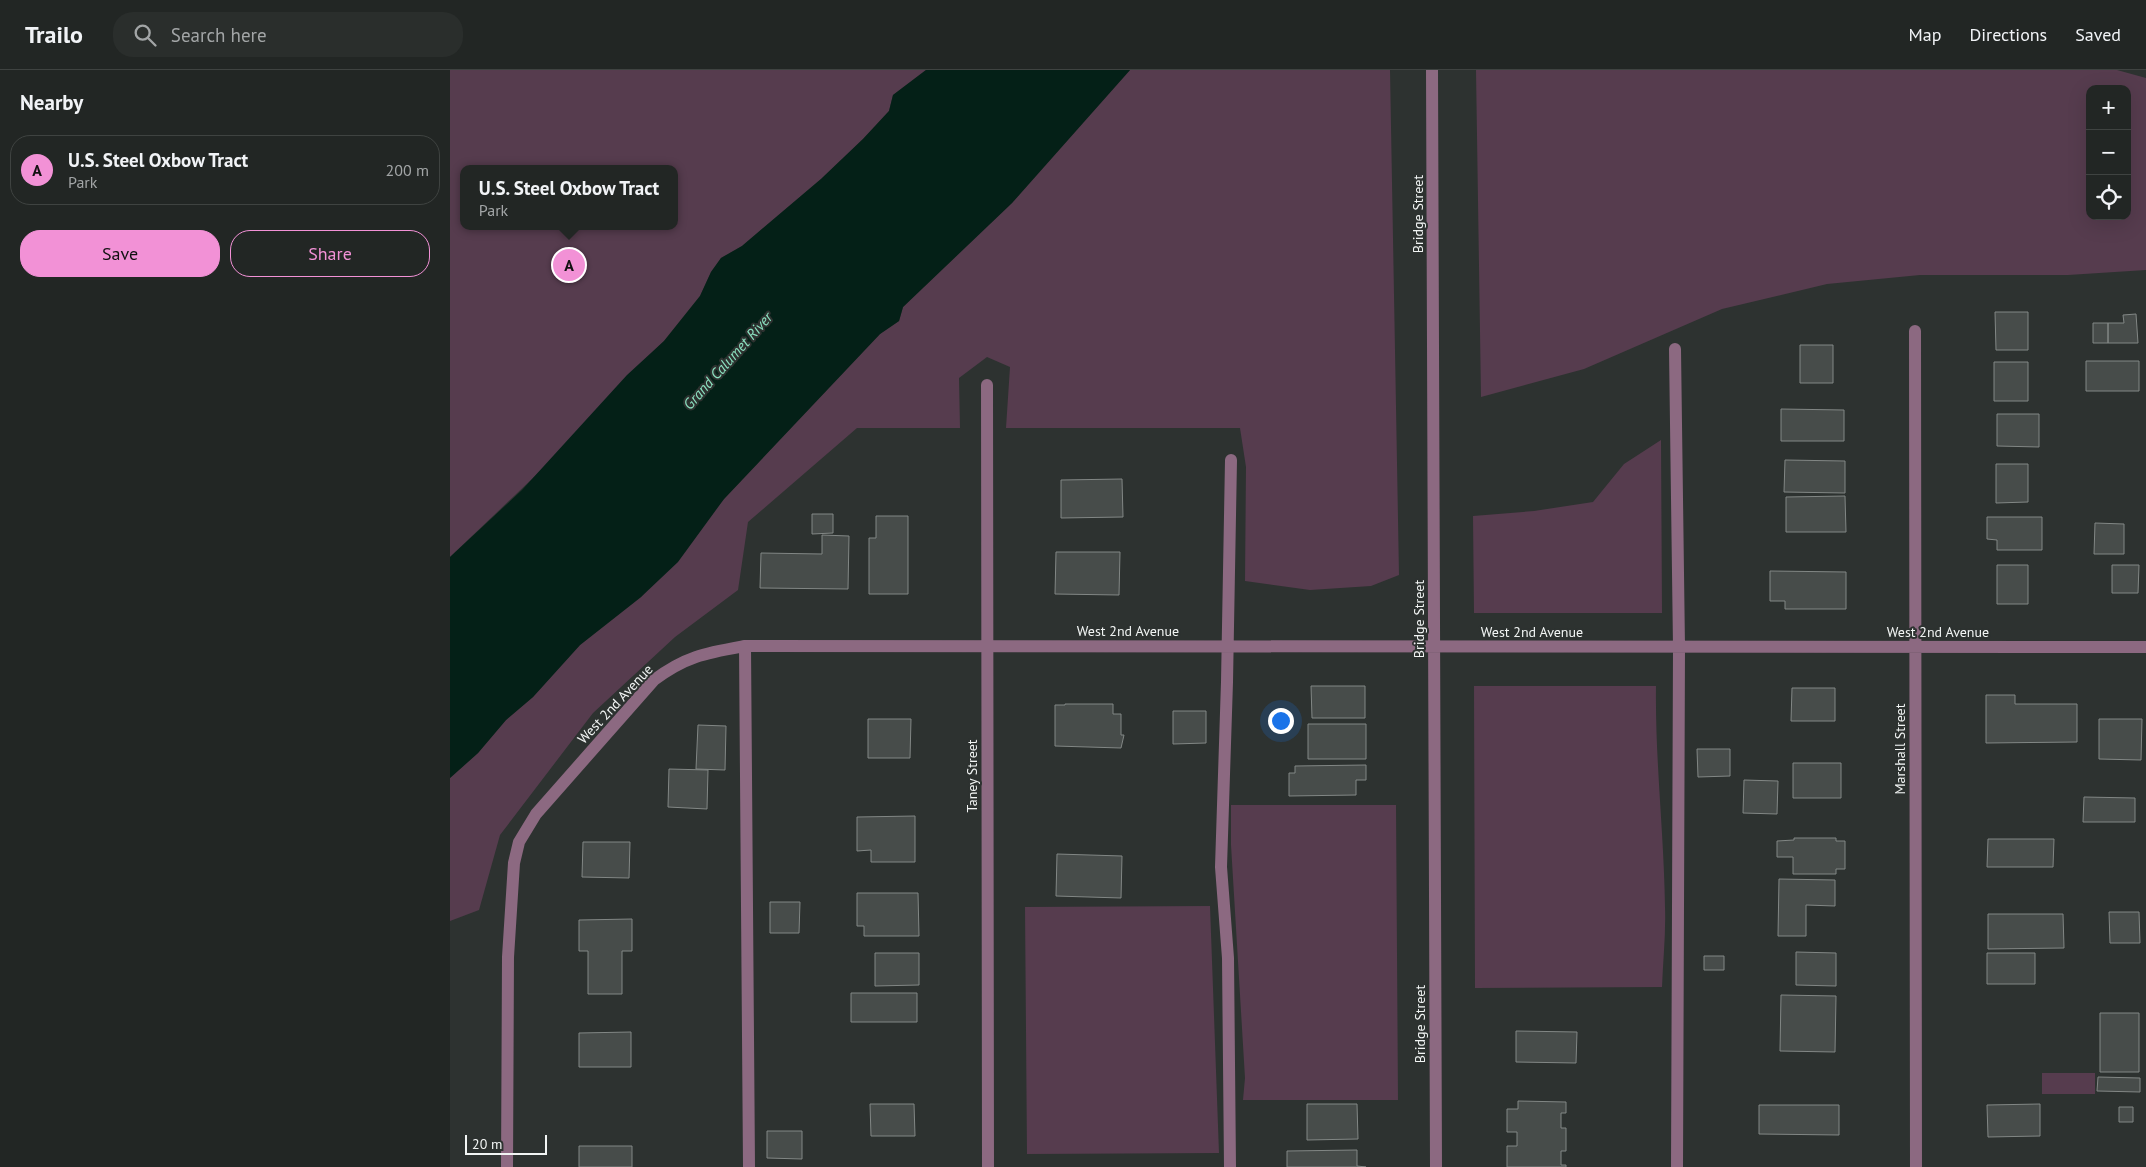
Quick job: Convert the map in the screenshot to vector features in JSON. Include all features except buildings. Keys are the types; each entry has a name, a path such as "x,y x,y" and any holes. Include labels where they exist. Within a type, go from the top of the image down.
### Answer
{"street":[{"name":"Bridge Street","path":"1432,70 1436,1167"},
{"name":"Marshall Street","path":"1915,331 1916,1167"},
{"path":"1675,349 1678,647 1677,1167"},
{"name":"Taney Street","path":"987,385 988,1167"},
{"path":"1230,460 1221,867 1228,958 1230,1167"},
{"name":"West 2nd Avenue","path":"507,1167 508,957 514,863 519,842 536,814 654,680 672,667 696,655 745,646 2146,647"},
{"path":"745,646 749,1167"}],"shaded area":[{"path":"450,70 926,70 893,95 889,111 821,179 742,246 721,258 711,272 700,296 664,341 615,389 599,415 450,557"},
{"path":"1130,70 1390,70 1399,575 1371,586 1310,590 1245,581 1246,467 1240,428 1006,428 1010,367 987,357 959,378 960,428 857,428 748,522 738,590 675,637 593,713 500,835 479,910 450,921 450,778 478,753 506,720 533,697 580,645 641,597 724,499 880,334 899,321 903,307 1012,203"},
{"path":"1476,70 2117,70 2146,78 2146,270 2068,275 1920,275 1827,284 1722,309 1584,369 1481,397"},
{"path":"1661,440 1662,613 1474,613 1473,516 1534,511 1593,502 1624,464"},
{"path":"1474,686 1656,686 1665,917 1662,987 1475,988"},
{"path":"1231,805 1396,805 1398,1100 1243,1100 1245,1078 1231,845"},
{"path":"1210,906 1219,1153 1027,1154 1025,907"},
{"path":"2042,1073 2095,1073 2095,1094 2042,1094"}],"water":[{"name":"Grand Calumet River","path":"926,70 1130,70 1012,203 903,307 899,321 880,334 724,499 678,562 641,597 580,645 533,697 506,720 478,753 450,778 450,557 522,490 627,375 664,341 700,296 711,272 721,258 742,246 821,179 889,111 893,95"}],"place":[{"name":"U.S. Steel Oxbow Tract","path":"569,265"}]}
